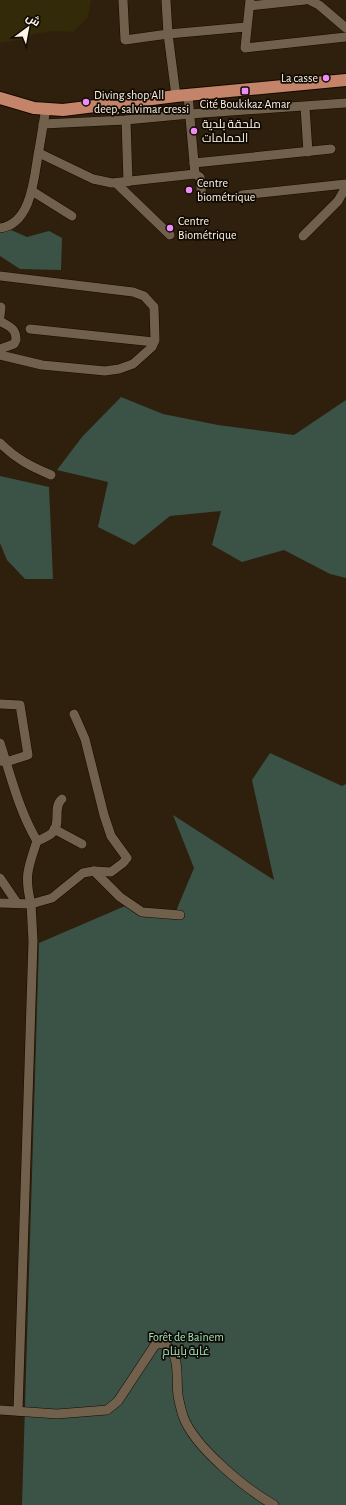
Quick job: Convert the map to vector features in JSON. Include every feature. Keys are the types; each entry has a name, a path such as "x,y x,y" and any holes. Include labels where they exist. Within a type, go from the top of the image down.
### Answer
{"main road":[{"path":"0,98 28,106 63,110 182,96 346,80"}],"street":[{"path":"123,0 125,40 168,34 246,27"},
{"path":"166,0 168,34 182,96 190,114 195,174"},
{"path":"305,0 250,3 246,27 245,48 346,37"},
{"path":"309,0 319,5 346,28"},
{"path":"43,124 126,120 346,103"},
{"path":"305,107 308,152"},
{"path":"0,228 7,227 15,221 23,213 29,201 46,109"},
{"path":"126,120 128,182"},
{"path":"194,163 331,149"},
{"path":"39,153 104,182 128,182 195,174 200,177 202,198"},
{"path":"116,183 170,235"},
{"path":"242,195 346,184"},
{"path":"303,236 338,201 346,187"},
{"path":"32,191 72,216"},
{"path":"0,276 133,292 144,296 154,307 154,342 152,347 133,364 119,369 105,371 42,365 0,355"},
{"path":"0,321 16,333 16,340 14,344 0,349"},
{"path":"30,329 154,342"},
{"path":"0,443 10,453 25,464 51,475"},
{"path":"0,704 20,705 28,754 3,761"},
{"path":"0,903 31,904 52,898 83,873 94,871 111,872 124,863 127,858 111,836 106,822 85,739 74,714"},
{"path":"0,743 3,761 27,824 38,841"},
{"path":"18,1411 32,941 31,904 27,888 27,872 38,841 52,833 57,826 57,808 62,799"},
{"path":"54,829 82,844"},
{"path":"94,871 120,897 142,912 180,915"},
{"path":"0,878 17,903"},
{"path":"0,1410 57,1414 107,1410 118,1401 152,1349 155,1345 160,1343 169,1348 175,1360 178,1397 190,1430 205,1448 230,1473 274,1505"}],"green space":[{"path":"11,230 27,237 49,231 62,238 61,270 20,269 0,256 0,233"},
{"path":"121,397 163,414 218,425 294,435 346,400 346,578 330,574 284,550 242,562 212,545 221,511 170,516 134,545 98,527 108,482 57,470 82,437"},
{"path":"0,476 49,487 53,579 25,579 7,560 0,543"},
{"name":"Forêt de Baïnem غابة باينام","path":"270,753 342,786 346,784 346,1505 22,1505 39,943 125,906 176,911 194,868 173,815 274,880 252,780"}],"sand":[{"path":"0,0 91,0 88,17 73,32 53,31 34,34 25,39 0,43"}],"place":[{"name":"La casse","path":"326,78"},
{"name":"Cité Boukikaz Amar","path":"245,91"},
{"name":"Diving shop All deep, salvimar cressi","path":"86,102"},
{"name":"ملحقة بلدية الحمامات","path":"194,131"},
{"name":"Centre biométrique","path":"189,190"},
{"name":"Centre Biométrique","path":"170,228"}]}
